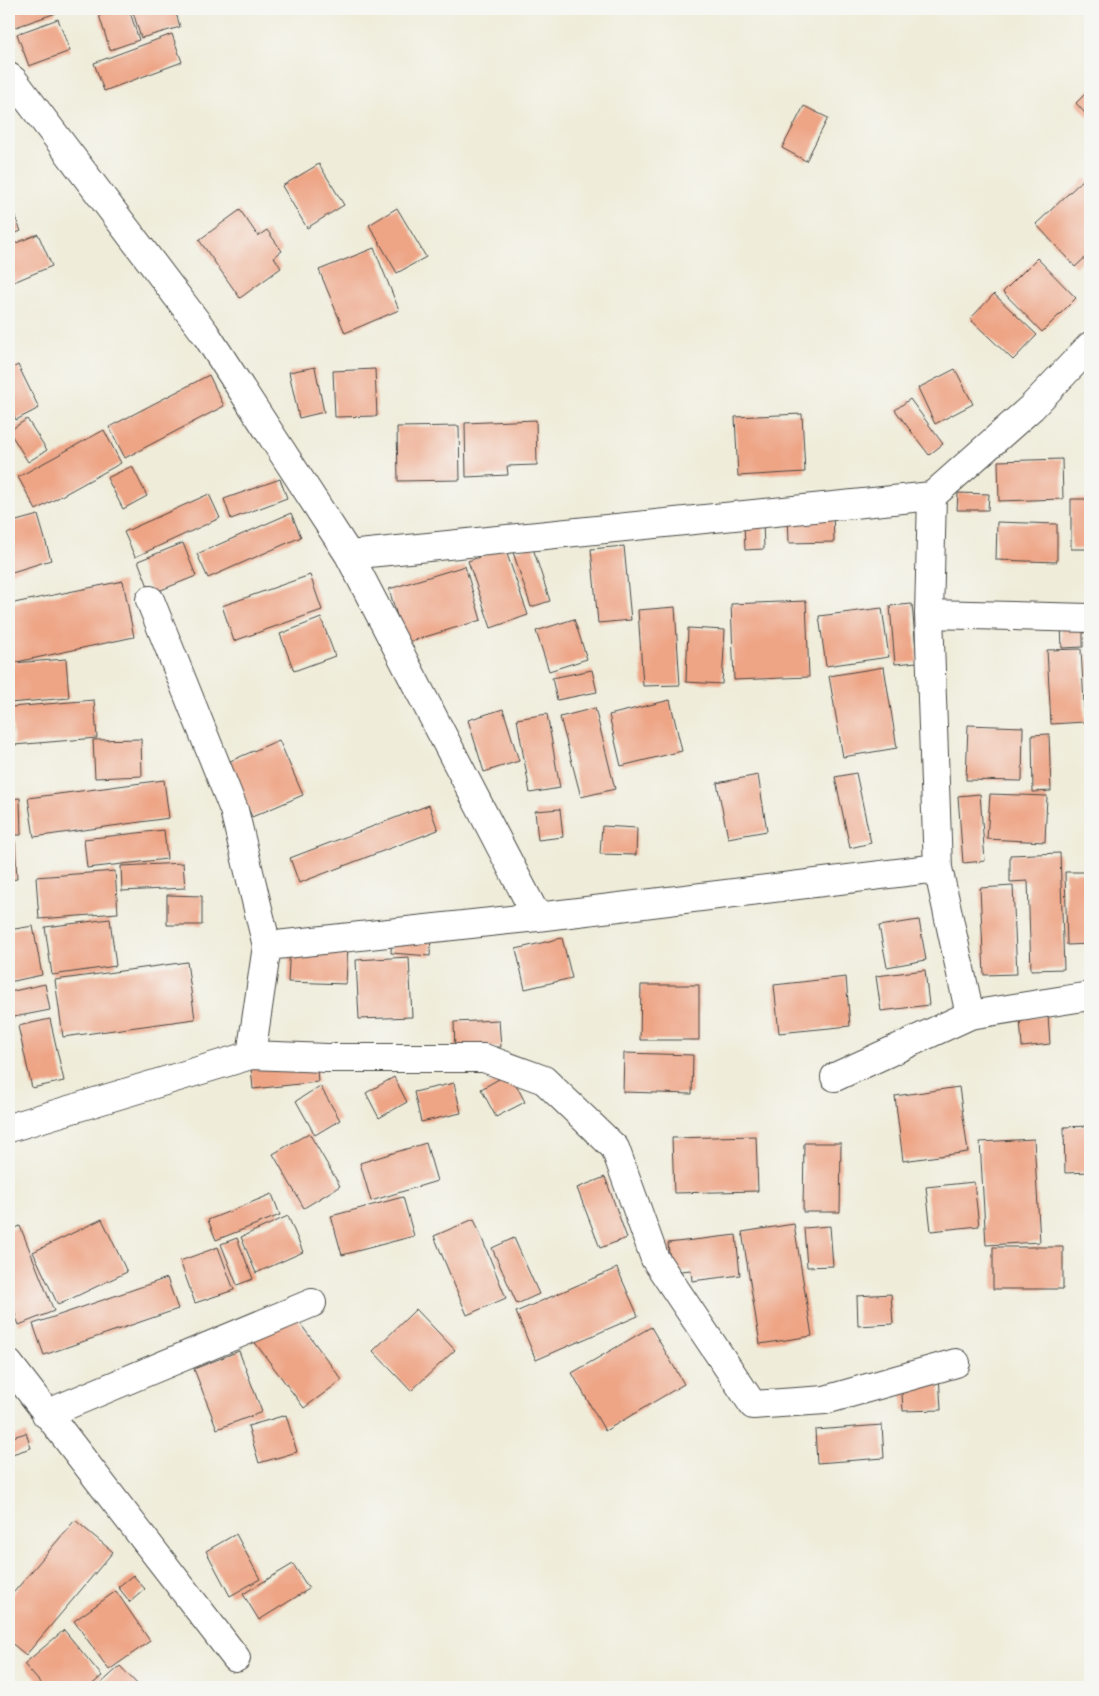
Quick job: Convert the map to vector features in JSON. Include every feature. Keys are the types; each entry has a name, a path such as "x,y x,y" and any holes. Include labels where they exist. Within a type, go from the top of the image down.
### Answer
{"street":[{"path":"9,77 14,81 205,333 349,555 536,917"},
{"path":"349,555 932,496 1032,407 1090,346"},
{"path":"932,496 929,614 938,868 970,1015"},
{"path":"150,600 234,810 267,946 251,1055"},
{"path":"929,614 1090,618"},
{"path":"267,946 536,917 938,868"},
{"path":"835,1077 970,1015 1090,996"},
{"path":"9,1128 251,1055 327,1058 484,1058 544,1080 615,1148 655,1259 753,1405 825,1400 956,1363"},
{"path":"46,1414 312,1303"},
{"path":"9,1364 236,1658"}],"building":[{"path":"9,9 54,9 56,13 13,28"},
{"path":"106,9 129,9 139,40 110,50 98,12"},
{"path":"132,9 175,9 180,27 141,38"},
{"path":"58,19 70,51 29,66 17,34"},
{"path":"172,34 182,62 104,91 94,63"},
{"path":"1090,89 1090,119 1076,103"},
{"path":"804,106 828,118 806,161 782,148"},
{"path":"319,164 344,205 307,228 282,186"},
{"path":"1085,178 1090,184 1090,253 1075,267 1036,224"},
{"path":"9,202 21,231 9,236"},
{"path":"397,208 426,257 397,273 369,225"},
{"path":"240,210 258,236 267,230 282,251 274,257 281,268 240,298 199,240"},
{"path":"38,234 52,266 9,284 9,246"},
{"path":"374,248 399,310 345,333 319,270"},
{"path":"1037,258 1076,298 1042,332 1003,292"},
{"path":"994,294 1037,335 1013,360 970,319"},
{"path":"18,365 39,408 16,420 9,406 9,370"},
{"path":"315,367 324,412 299,418 289,372"},
{"path":"375,369 377,416 335,417 333,371"},
{"path":"955,369 973,404 935,424 918,388"},
{"path":"209,375 224,406 125,458 109,427"},
{"path":"910,399 943,444 929,455 895,410"},
{"path":"802,414 805,472 738,476 735,417"},
{"path":"27,419 47,450 28,462 9,431"},
{"path":"536,420 537,465 507,466 508,475 466,477 465,423"},
{"path":"459,426 460,480 398,481 397,427"},
{"path":"104,430 121,463 36,510 18,477"},
{"path":"1062,459 1063,499 999,501 998,461"},
{"path":"132,466 147,496 123,509 107,478"},
{"path":"280,479 287,498 231,519 224,499"},
{"path":"958,493 989,494 988,510 957,510"},
{"path":"209,494 220,518 135,557 124,532"},
{"path":"1071,499 1090,499 1090,549 1071,549"},
{"path":"833,510 834,542 789,543 788,511"},
{"path":"291,513 301,537 208,578 197,554"},
{"path":"38,515 51,560 9,573 9,523"},
{"path":"744,521 763,521 764,549 745,550"},
{"path":"997,522 1057,524 1057,562 996,560"},
{"path":"183,543 196,576 151,594 138,561"},
{"path":"532,545 550,601 531,607 513,552"},
{"path":"624,546 631,620 598,623 591,549"},
{"path":"505,548 528,615 491,628 468,561"},
{"path":"465,566 481,620 405,643 389,589"},
{"path":"310,575 322,610 234,641 222,606"},
{"path":"123,581 134,637 12,663 66,659 69,698 9,703 9,604"},
{"path":"806,601 809,677 734,680 731,604"},
{"path":"912,604 917,662 895,664 890,606"},
{"path":"675,607 680,685 643,686 638,610"},
{"path":"882,608 889,657 826,666 819,616"},
{"path":"321,618 335,656 294,671 280,634"},
{"path":"574,619 587,659 549,671 536,631"},
{"path":"1083,624 1083,647 1062,648 1061,625"},
{"path":"688,628 725,630 722,684 686,682"},
{"path":"1081,649 1085,722 1051,724 1047,650"},
{"path":"1087,654 1090,654 1090,695 1088,695"},
{"path":"884,667 897,748 843,757 829,676"},
{"path":"592,670 597,692 557,700 552,678"},
{"path":"94,700 97,738 14,745 11,707"},
{"path":"670,700 682,751 621,766 609,715"},
{"path":"595,708 615,789 581,797 560,717"},
{"path":"503,709 519,761 484,772 468,720"},
{"path":"547,714 560,788 530,793 517,719"},
{"path":"968,725 1023,727 1022,781 966,780"},
{"path":"1049,734 1051,791 1033,792 1032,735"},
{"path":"141,739 142,776 95,778 93,740"},
{"path":"279,740 303,795 252,817 228,762"},
{"path":"856,773 871,843 850,848 835,777"},
{"path":"758,775 767,831 728,838 717,783"},
{"path":"164,780 169,818 34,837 28,798"},
{"path":"980,794 985,861 963,863 958,796"},
{"path":"990,794 1047,796 1045,842 987,839"},
{"path":"20,798 21,835 9,835 9,799"},
{"path":"429,805 438,830 299,883 290,858"},
{"path":"560,809 563,837 538,840 535,811"},
{"path":"602,826 637,828 636,855 600,854"},
{"path":"164,830 167,859 87,868 84,839"},
{"path":"9,841 15,841 17,879 9,880"},
{"path":"1060,853 1064,969 1031,970 1028,881 1010,882 1010,855"},
{"path":"183,863 185,888 122,891 121,866"},
{"path":"115,871 118,913 39,919 36,877"},
{"path":"1065,872 1090,872 1090,944 1067,945"},
{"path":"1013,886 1017,974 984,975 980,888"},
{"path":"167,895 202,896 202,925 167,925"},
{"path":"110,919 116,966 52,975 45,927"},
{"path":"919,920 926,960 887,967 879,926"},
{"path":"33,926 42,975 9,982 9,930"},
{"path":"392,932 431,934 430,956 391,953"},
{"path":"562,938 572,978 525,989 516,949"},
{"path":"290,943 348,945 346,984 288,982"},
{"path":"409,957 412,1017 359,1019 356,960"},
{"path":"187,962 195,1019 63,1037 55,980"},
{"path":"925,970 929,1005 881,1011 876,976"},
{"path":"846,977 850,1026 779,1033 774,985"},
{"path":"45,984 50,1010 9,1018 9,992"},
{"path":"641,985 699,985 699,1040 640,1040"},
{"path":"1048,1016 1050,1044 1022,1047 1020,1018"},
{"path":"50,1019 64,1081 32,1088 18,1026"},
{"path":"499,1020 501,1047 455,1050 454,1022"},
{"path":"624,1053 693,1055 692,1094 623,1092"},
{"path":"316,1059 318,1082 253,1089 251,1067"},
{"path":"510,1073 525,1102 496,1117 481,1089"},
{"path":"394,1077 407,1102 379,1118 366,1093"},
{"path":"454,1083 461,1113 421,1122 414,1092"},
{"path":"320,1086 340,1120 315,1135 296,1101"},
{"path":"959,1087 968,1152 903,1161 895,1096"},
{"path":"1090,1126 1090,1172 1065,1173 1064,1127"},
{"path":"309,1133 340,1186 304,1208 273,1154"},
{"path":"756,1136 758,1191 674,1193 672,1138"},
{"path":"1034,1139 1040,1242 986,1245 980,1142"},
{"path":"426,1143 437,1181 371,1201 360,1163"},
{"path":"804,1143 841,1143 840,1212 803,1212"},
{"path":"605,1177 627,1238 600,1248 577,1188"},
{"path":"974,1182 979,1226 931,1231 926,1187"},
{"path":"272,1194 280,1215 216,1240 208,1220"},
{"path":"403,1197 414,1236 342,1255 331,1216"},
{"path":"288,1216 303,1252 256,1273 241,1237"},
{"path":"102,1219 127,1272 58,1305 33,1252"},
{"path":"474,1219 506,1298 467,1315 434,1236"},
{"path":"794,1224 812,1336 760,1344 742,1232"},
{"path":"20,1226 54,1311 19,1325 9,1298 9,1231"},
{"path":"830,1226 833,1266 807,1267 804,1228"},
{"path":"736,1235 740,1275 692,1281 691,1270 671,1272 668,1243"},
{"path":"237,1238 253,1279 237,1285 221,1244"},
{"path":"514,1238 539,1294 517,1304 492,1248"},
{"path":"218,1247 234,1290 195,1303 180,1261"},
{"path":"993,1247 1063,1247 1063,1289 993,1289"},
{"path":"617,1268 638,1316 536,1360 516,1312"},
{"path":"167,1278 178,1309 44,1355 33,1324"},
{"path":"891,1294 893,1324 858,1326 857,1296"},
{"path":"285,1303 342,1380 304,1408 247,1332"},
{"path":"416,1309 455,1350 411,1391 373,1351"},
{"path":"651,1327 684,1384 605,1431 572,1373"},
{"path":"239,1351 262,1412 217,1429 194,1369"},
{"path":"939,1374 941,1410 903,1411 901,1376"},
{"path":"286,1415 297,1452 259,1463 248,1426"},
{"path":"882,1425 884,1458 817,1463 815,1430"},
{"path":"26,1433 31,1448 9,1455 9,1438"},
{"path":"75,1520 113,1552 26,1655 9,1641 9,1598"},
{"path":"236,1534 260,1579 230,1596 206,1551"},
{"path":"293,1564 309,1589 259,1620 243,1594"},
{"path":"133,1575 145,1589 130,1602 118,1587"},
{"path":"116,1591 150,1641 109,1670 74,1621"},
{"path":"64,1630 102,1676 89,1687 44,1687 24,1664"},
{"path":"120,1666 140,1687 97,1687"}]}
